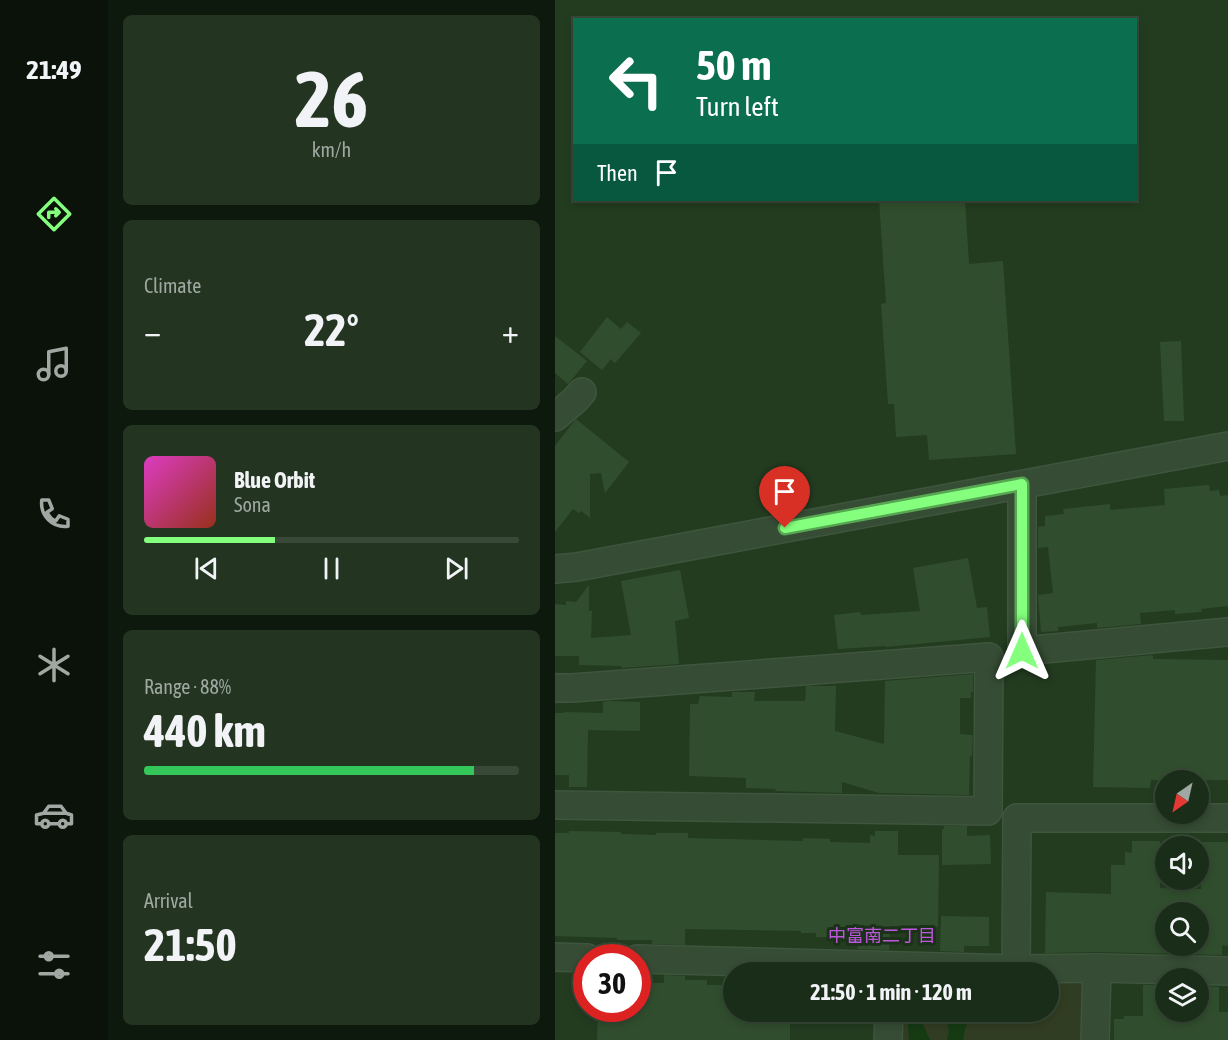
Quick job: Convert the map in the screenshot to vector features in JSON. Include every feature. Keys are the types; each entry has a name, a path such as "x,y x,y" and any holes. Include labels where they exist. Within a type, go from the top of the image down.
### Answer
{"street":[{"path":"555,417 582,392"},
{"path":"555,568 577,567 1228,446"},
{"path":"1022,484 1022,651 1228,633"},
{"path":"555,688 989,657 988,811 555,805"},
{"path":"1016,962 1017,818 1228,818"},
{"path":"555,957 573,958"},
{"path":"651,960 723,962"},
{"path":"1059,969 1228,971"},
{"path":"1095,1040 1097,969"},
{"path":"888,1040 889,1022"}],"shaded area":[{"path":"1059,979 1080,979 1088,985 1086,1040 896,1040 897,1022 1059,1022"},
{"path":"909,1022 922,1022 930,1040 909,1040"},
{"path":"947,1022 968,1022 963,1040 947,1040 949,1031"}],"building":[{"path":"879,201 965,201 969,264 1003,261 1016,454 929,460 927,435 896,437 894,404 888,404 881,304 886,303"},
{"path":"607,317 621,329 627,322 641,333 615,363 611,359 602,370 580,352"},
{"path":"555,336 587,361 568,384 555,373"},
{"path":"1181,341 1184,421 1164,421 1160,342"},
{"path":"576,419 629,462 605,493 601,473 590,474 590,518 581,511 579,513 573,509 555,532 555,446"},
{"path":"1209,485 1210,491 1219,490 1220,496 1228,495 1228,606 1201,609 1202,612 1175,614 1175,610 1140,613 1141,624 1097,628 1097,623 1058,627 1058,631 1041,632 1038,595 1053,593 1048,547 1038,548 1038,527 1045,526 1045,516 1064,514 1063,509 1110,504 1110,510 1165,505 1164,489"},
{"path":"968,558 977,608 987,607 990,637 838,649 834,615 920,611 913,568"},
{"path":"680,570 689,618 675,621 679,664 622,668 621,666 579,665 579,656 555,656 555,604 566,605 566,601 576,602 589,585 589,611 592,611 591,638 631,635 621,581"},
{"path":"1153,655 1153,659 1228,660 1228,780 1209,780 1209,770 1155,770 1155,780 1151,780 1150,788 1093,787 1096,660"},
{"path":"973,674 971,698 960,698 960,734 973,735 969,795 879,793 842,782 842,793 775,791 776,789 746,788 746,778 689,776 690,704 698,704 700,696 732,697 732,692 755,692 754,701 805,701 806,686 836,686 835,731 884,744 885,681"},
{"path":"603,702 640,702 640,731 588,730 587,787 569,787 569,775 555,775 555,713 603,713"},
{"path":"944,826 967,826 967,836 990,835 991,864 942,865 942,829"},
{"path":"569,831 656,835 656,833 688,833 688,838 803,841 803,838 830,839 830,842 870,843 870,835 875,836 875,831 898,831 898,855 939,855 938,927 890,926 889,950 858,949 856,938 816,937 816,933 801,933 801,931 685,929 685,945 652,944 652,940 555,936 555,833 569,833"},
{"path":"1132,841 1155,841 1155,890 1209,890 1209,842 1228,842 1228,946 1222,945 1222,955 1209,955 1209,902 1155,902 1155,953 1045,953 1046,892 1111,894 1111,865 1125,865 1125,852 1132,853"},
{"path":"941,916 989,917 989,946 964,946 964,952 940,951"},
{"path":"664,975 685,976 685,980 707,980 707,985 723,985 723,1022 790,1022 790,1040 597,1040 598,1022 651,1022 651,983 664,983"},
{"path":"1143,985 1155,985 1155,1022 1209,1022 1209,986 1219,987 1219,1012 1228,1012 1228,1040 1114,1040 1114,1019 1124,1019 1124,1016 1143,1016"}],"district":[{"name":"中富南二丁目","path":"882,936"}],"route":[{"path":"785,528 1022,484 1022,651"}]}
